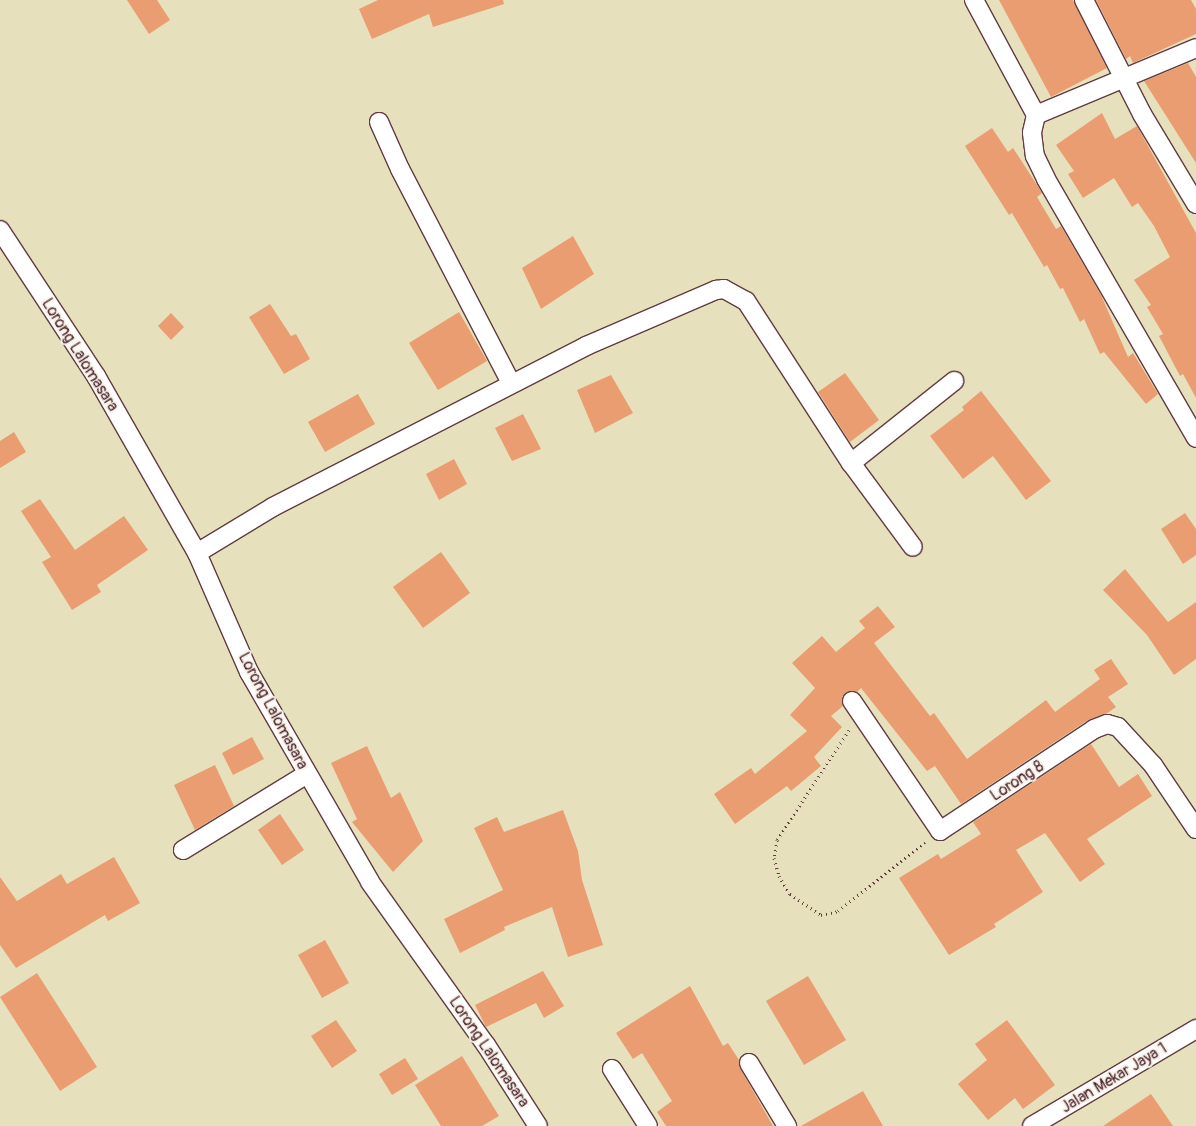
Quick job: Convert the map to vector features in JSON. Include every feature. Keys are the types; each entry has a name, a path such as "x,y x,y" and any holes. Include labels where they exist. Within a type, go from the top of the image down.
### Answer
{"street":[{"path":"974,0 1036,115 1032,133 1035,156 1046,180 1196,438"},
{"path":"1084,0 1125,80 1196,204"},
{"path":"1036,115 1125,80 1196,48"},
{"path":"379,122 400,169 511,383"},
{"name":"Lorong Lalomasara","path":"0,230 96,376 197,553 249,672 370,882 486,1045 538,1126"},
{"path":"197,553 272,507 511,383 586,346 716,290 724,289 746,301 851,463 913,547"},
{"path":"851,463 954,381"},
{"path":"856,708 940,831"},
{"name":"Lorong 8","path":"940,831 1094,729 1107,724 1118,727 1153,765 1196,829"},
{"path":"183,850 307,774"},
{"name":"Jalan Mekar Jaya 1","path":"1032,1126 1051,1122 1196,1029"},
{"path":"749,1064 787,1126"},
{"path":"612,1069 648,1126"}],"path":[{"path":"856,708 777,840 774,858 779,876 790,894 821,915 838,911 940,831"}],"building":[{"path":"127,0 157,0 170,20 149,34"},
{"path":"378,0 503,0 504,4 433,27 429,14 372,39 359,9"},
{"path":"999,0 1073,0 1107,68 1051,97"},
{"path":"1096,0 1191,0 1196,9 1196,34 1133,63 1130,56 1126,59"},
{"path":"1188,63 1196,77 1196,163 1144,81"},
{"path":"1102,113 1115,139 1137,126 1196,233 1196,398 1183,374 1180,376 1159,336 1163,334 1147,307 1151,305 1134,280 1170,257 1154,226 1138,203 1132,207 1114,178 1083,198 1068,174 1074,171 1056,145"},
{"path":"992,128 1008,152 1013,148 1039,188 1042,193 1037,197 1056,229 1061,226 1101,295 1128,357 1133,353 1158,394 1146,404 1104,352 1100,354 1084,319 1080,322 1063,288 1060,289 1047,265 1044,267 1012,213 1009,215 965,146"},
{"path":"573,236 594,274 541,309 522,268"},
{"path":"270,304 291,336 296,334 310,359 284,374 249,317"},
{"path":"459,312 487,361 438,390 409,343"},
{"path":"171,313 184,327 171,340 158,326"},
{"path":"845,373 879,420 850,442 818,392"},
{"path":"611,375 633,413 595,433 577,390"},
{"path":"981,391 1051,481 1026,500 993,456 963,479 930,436 964,410 962,407"},
{"path":"358,394 375,424 325,452 308,422"},
{"path":"523,414 541,449 512,461 495,428"},
{"path":"14,432 26,452 0,468 0,441"},
{"path":"454,459 467,484 439,500 426,474"},
{"path":"40,499 75,550 124,516 148,550 97,585 101,592 72,610 42,562 51,557 21,511"},
{"path":"1185,513 1196,529 1196,555 1183,564 1161,529"},
{"path":"441,552 470,593 423,628 393,587"},
{"path":"1125,569 1168,622 1196,602 1196,659 1174,675 1147,635 1103,590"},
{"path":"878,606 895,627 874,643 930,716 934,713 967,759 1046,700 1055,712 1100,679 1094,670 1111,659 1128,684 1108,697 1116,707 1106,714 1088,720 961,804 935,766 927,771 861,688 857,692 846,692 842,697 843,706 831,716 842,727 814,757 821,766 791,791 787,786 735,824 714,794 751,768 755,774 807,731 790,715 815,688 792,663 822,636 836,652 865,628 859,621"},
{"path":"252,737 264,759 233,775 222,753"},
{"path":"1091,744 1119,787 1138,774 1152,796 1087,839 1105,864 1080,882 1045,833 1016,850 1043,892 994,924 996,927 949,955 899,878 938,854 941,859 981,834 973,822"},
{"path":"367,746 391,798 400,792 423,841 393,872 352,822 357,819 331,763"},
{"path":"215,765 234,806 195,830 174,785"},
{"path":"563,810 578,851 582,880 603,945 568,957 552,907 504,927 505,930 460,953 444,919 503,890 474,828 497,817 504,832"},
{"path":"280,814 304,850 282,865 258,830"},
{"path":"114,857 140,903 108,921 105,915 16,968 0,945 0,877 17,901 61,874 67,884"},
{"path":"325,940 349,983 322,998 298,955"},
{"path":"543,971 564,1006 544,1018 536,1003 486,1027 475,1005"},
{"path":"37,973 97,1067 60,1091 0,997"},
{"path":"808,976 846,1040 804,1065 766,1001"},
{"path":"690,986 723,1046 728,1043 739,1060 740,1068 773,1126 666,1126 657,1112 672,1101 642,1053 633,1059 616,1033"},
{"path":"336,1020 357,1051 332,1068 311,1036"},
{"path":"1007,1020 1055,1085 1023,1109 1015,1098 988,1120 958,1084 987,1060 975,1044"},
{"path":"462,1056 499,1116 482,1126 441,1126 415,1085"},
{"path":"405,1058 418,1079 392,1095 379,1074"},
{"path":"863,1091 883,1126 801,1126"},
{"path":"1151,1094 1173,1126 1103,1126"}]}
